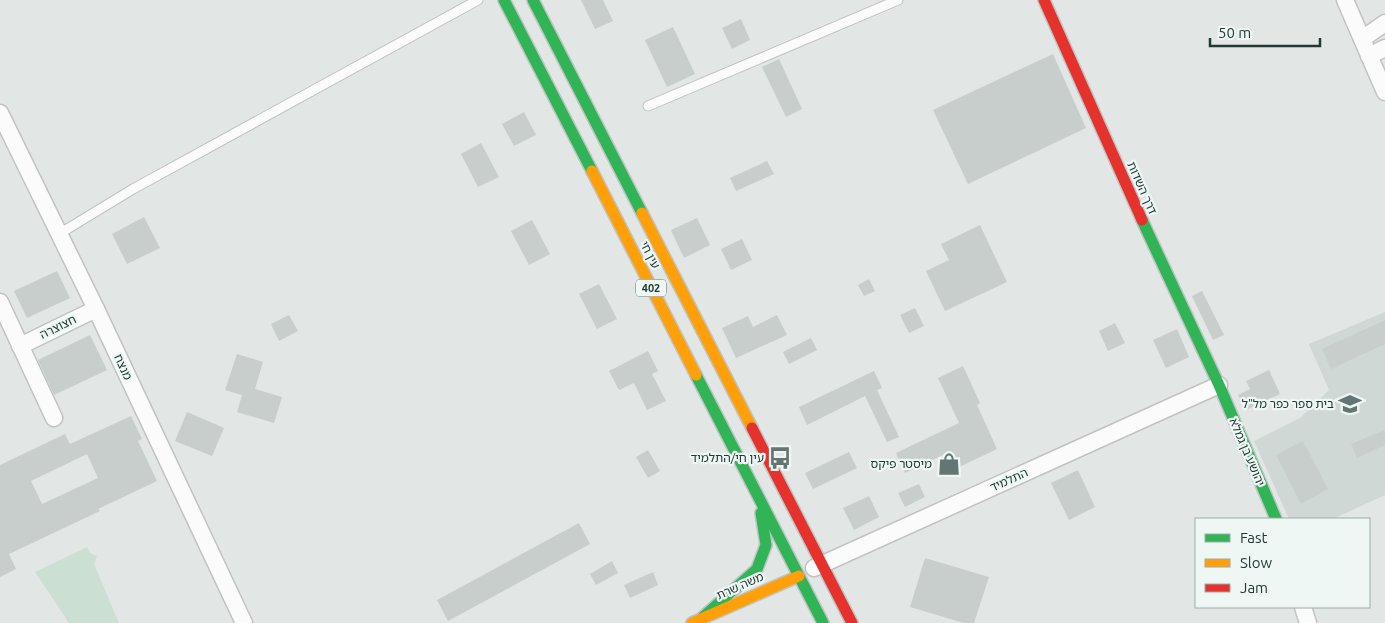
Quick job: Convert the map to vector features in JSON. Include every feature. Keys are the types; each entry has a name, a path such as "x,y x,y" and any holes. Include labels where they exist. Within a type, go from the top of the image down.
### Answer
{"main road":[{"name":"עין חי","path":"504,0 798,576"},
{"name":"עין חי","path":"533,0 822,565"},
{"name":"דרך השדות","path":"1044,0 1140,217 1219,385"},
{"name":"יהושע בן גמלא","path":"1219,385 1276,518"},
{"path":"703,617 757,569 766,544 759,499"},
{"name":"402","path":"822,565 852,623"},
{"name":"402","path":"798,576 823,623"},
{"name":"משה שרת","path":"692,623 798,576"}],"street":[{"path":"1345,0 1385,92"},
{"path":"1362,39 1385,23"},
{"path":"1369,56 1385,48"},
{"name":"מנצח","path":"1,118 96,309 244,623"},
{"path":"0,302 54,418"},
{"name":"חצוצרה","path":"20,346 96,309"},
{"name":"התלמיד","path":"798,576 1219,385"},
{"path":"1303,608 1308,623"}],"lane":[{"path":"59,234 133,189 478,0"},
{"path":"648,106 898,0"}],"shaded area":[{"name":"בית ספר כפר מל\"ל","path":"1385,312 1385,495 1335,518 1289,518 1254,441 1300,418 1329,390 1309,344"}],"green space":[{"path":"87,547 90,553 97,556 94,564 119,623 69,623 35,572"}],"building":[{"path":"581,0 603,0 613,21 595,29"},
{"path":"741,19 750,40 732,49 722,28"},
{"path":"673,27 695,74 667,87 645,40"},
{"path":"1053,54 1086,128 968,184 933,110"},
{"path":"779,59 802,109 786,117 762,67"},
{"path":"524,112 536,135 514,146 502,124"},
{"path":"481,143 499,177 478,187 461,154"},
{"path":"767,161 774,174 736,191 730,178"},
{"path":"144,217 160,248 127,264 112,234"},
{"path":"697,218 710,245 684,258 671,230"},
{"path":"532,220 550,254 529,265 511,231"},
{"path":"980,225 1007,282 945,311 926,271 949,260 941,244"},
{"path":"742,239 752,260 731,270 721,249"},
{"path":"57,271 70,298 27,318 14,291"},
{"path":"869,279 875,291 864,296 858,285"},
{"path":"599,284 617,319 597,329 579,294"},
{"path":"1202,291 1224,335 1213,340 1192,296"},
{"path":"915,308 924,326 909,333 900,315"},
{"path":"289,315 298,331 279,341 271,324"},
{"path":"777,315 787,335 736,358 722,328 748,316 753,327"},
{"path":"1385,320 1385,344 1331,369 1322,349"},
{"path":"1115,323 1125,343 1108,351 1099,331"},
{"path":"1177,329 1189,357 1166,368 1153,340"},
{"path":"90,335 107,370 54,395 38,360"},
{"path":"811,338 817,350 789,364 783,352"},
{"path":"648,351 658,371 652,374 666,401 647,410 634,383 619,390 609,371"},
{"path":"237,354 263,362 255,389 282,397 274,423 237,412 242,395 225,390"},
{"path":"963,366 980,403 977,405 997,449 955,469 947,453 905,473 896,453 959,423 938,378"},
{"path":"1269,370 1280,394 1246,410 1238,395 1250,389 1246,381"},
{"path":"874,371 882,388 877,390 899,437 887,442 865,396 807,425 799,407"},
{"path":"187,412 224,428 212,456 175,441"},
{"path":"131,416 142,439 138,441 157,481 98,509 100,511 9,554 16,569 0,577 0,465 65,434 70,444","holes":["87,454 98,478 42,504 31,481"]},
{"path":"1385,430 1385,445 1357,458 1351,444"},
{"path":"1303,441 1328,489 1301,504 1276,455"},
{"path":"648,450 660,471 648,478 636,457"},
{"path":"849,452 857,468 813,489 805,473"},
{"path":"1078,470 1095,507 1069,520 1051,483"},
{"path":"919,484 925,497 905,507 898,493"},
{"path":"869,496 879,517 854,530 843,508"},
{"path":"579,523 590,544 448,621 437,600"},
{"path":"925,558 989,577 974,623 964,623 910,607"},
{"path":"612,561 618,573 596,585 590,574"},
{"path":"653,572 658,585 630,598 624,585"}],"traffic: fast":[{"path":"504,0 592,171"},
{"path":"533,0 642,213"},
{"path":"1142,220 1219,385 1276,518"},
{"path":"696,375 823,623"},
{"path":"703,617 757,569 766,545 761,513"}],"traffic: slow":[{"path":"592,171 696,375"},
{"path":"642,213 752,428"},
{"path":"692,623 799,576"}],"traffic: jam":[{"path":"1044,0 1142,220"},
{"path":"752,428 852,623"}],"place":[{"name":"בית ספר כפר מל\"ל","path":"1350,404"},
{"name":"עין חי/התלמיד","path":"780,458"},
{"name":"מיסטר פיקס","path":"949,464"}]}
